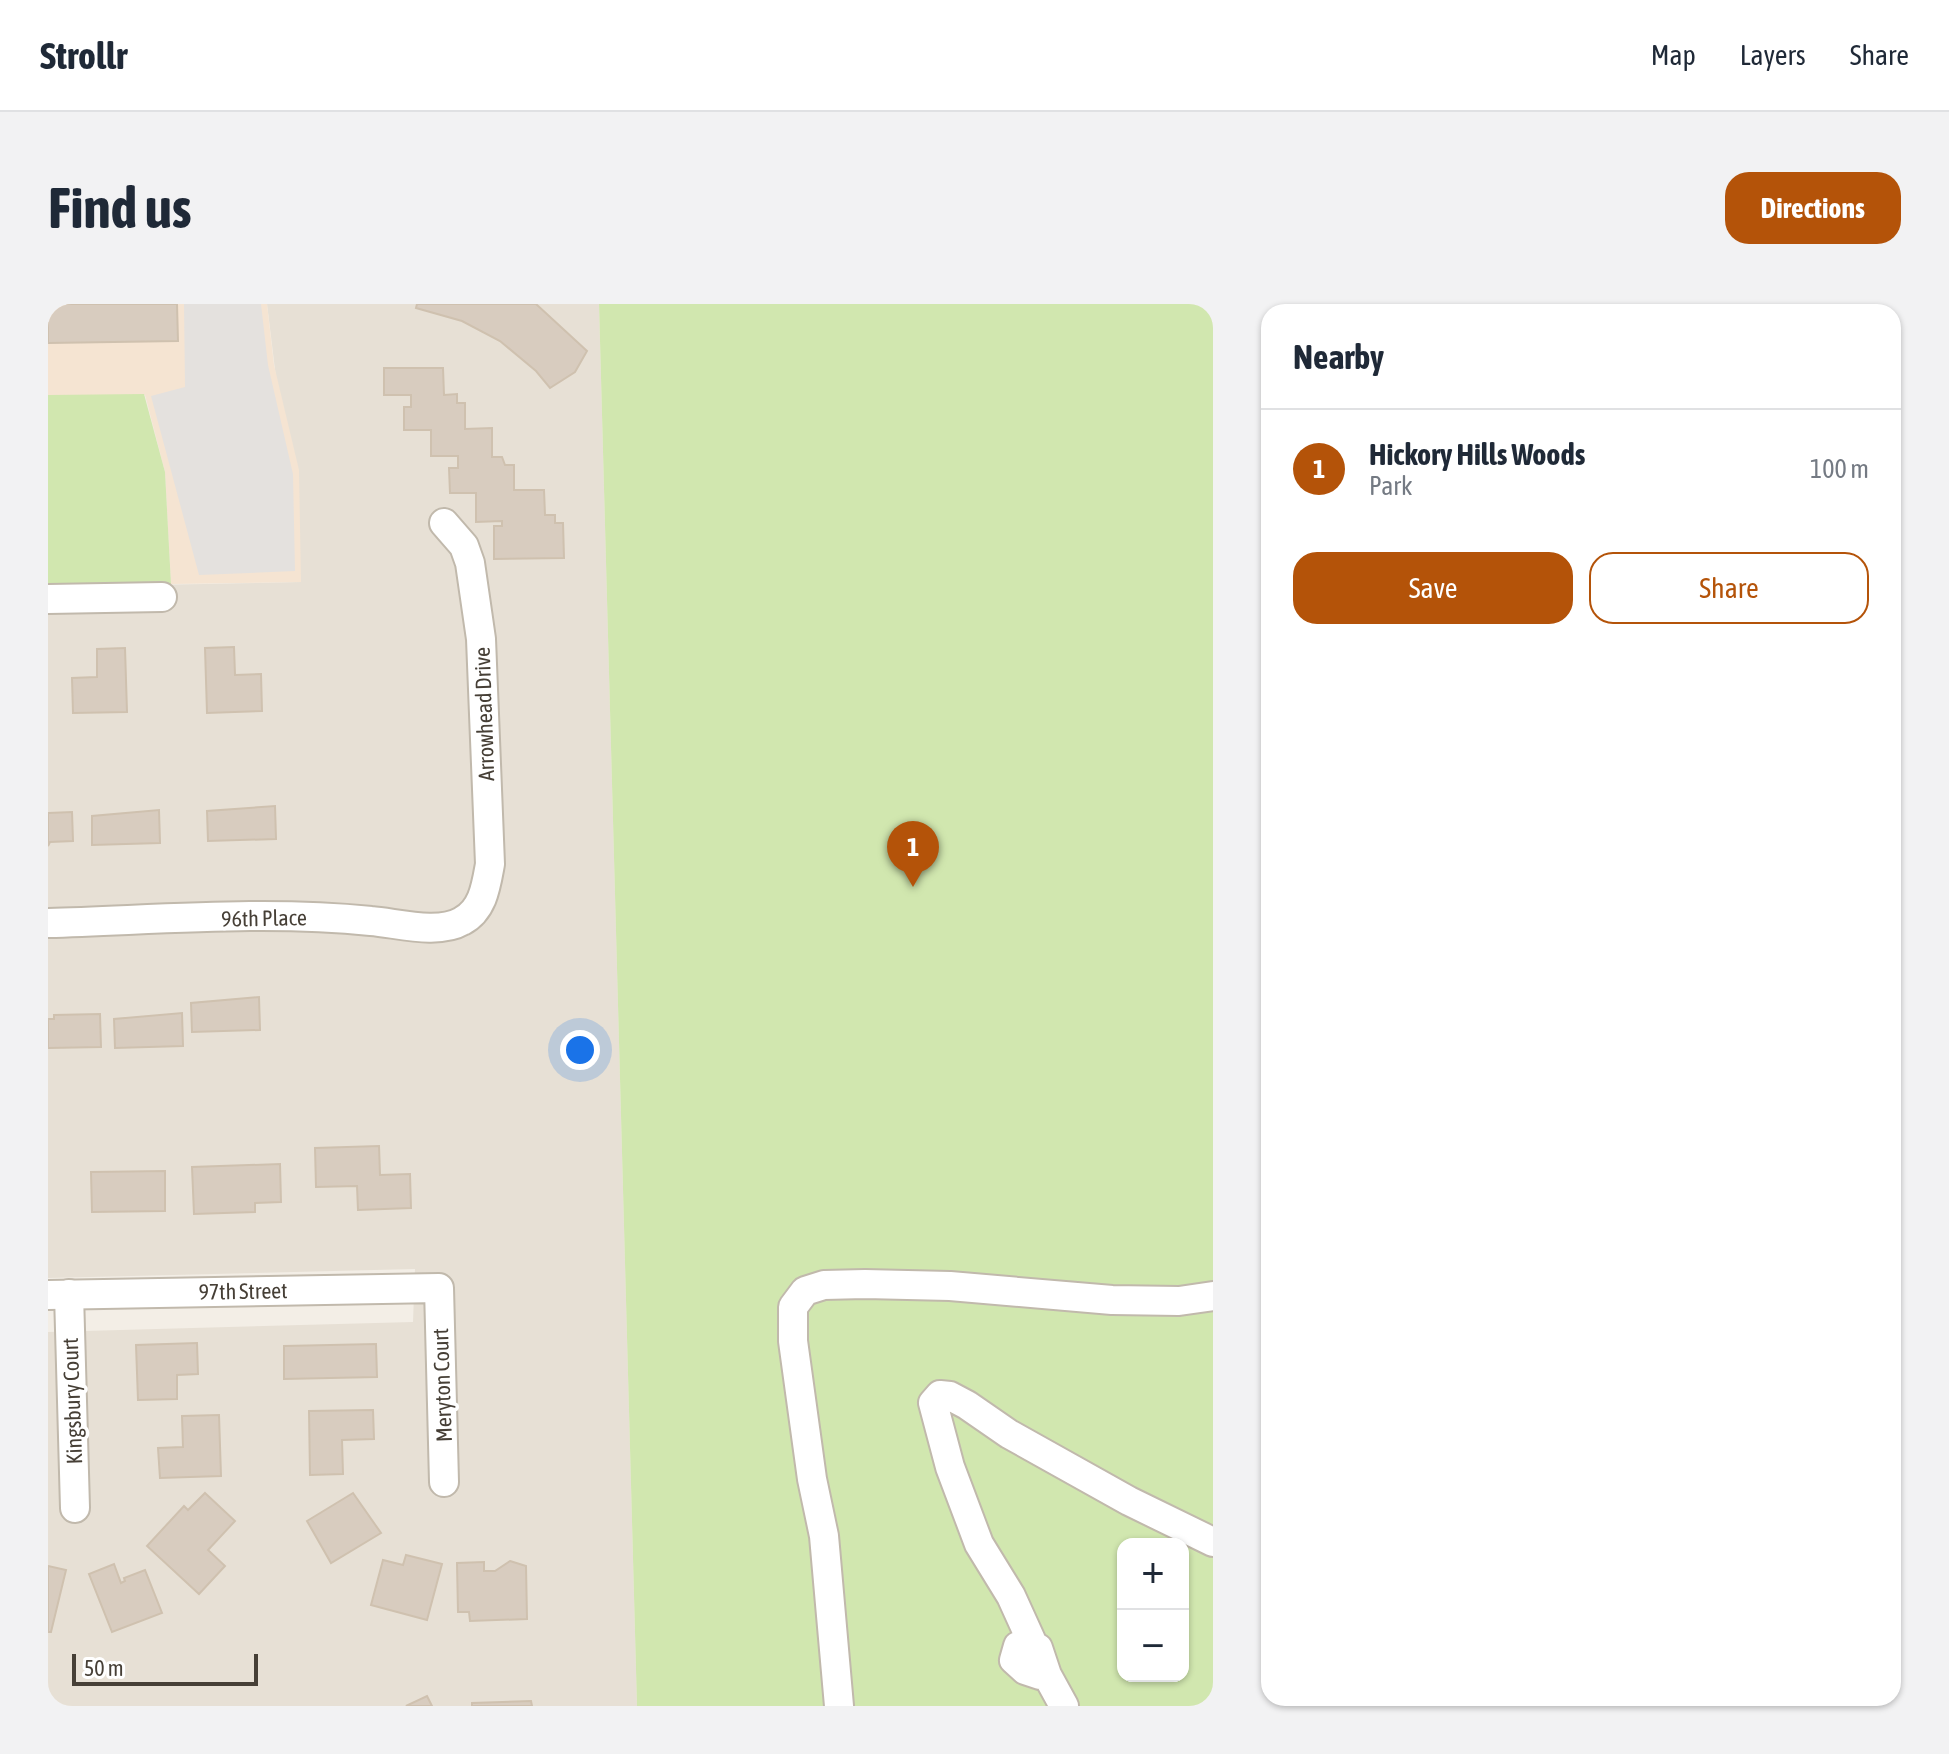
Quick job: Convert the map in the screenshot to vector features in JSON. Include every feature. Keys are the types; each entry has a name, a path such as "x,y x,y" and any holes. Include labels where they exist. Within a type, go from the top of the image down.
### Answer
{"street":[{"name":"Arrowhead Drive","path":"444,523 464,546 470,563 481,639 490,864 486,887 475,911"},
{"path":"48,599 162,597"},
{"name":"96th Place","path":"48,923 325,917 439,927 460,923 475,911"},
{"path":"839,1706 824,1536 812,1479 793,1341 793,1307 805,1291 824,1285 865,1284 950,1286 1112,1300 1179,1301 1213,1296"},
{"name":"97th Street","path":"59,1294 439,1288"},
{"name":"Meryton Court","path":"439,1288 444,1482"},
{"name":"Kingsbury Court","path":"59,1294 75,1508"},
{"path":"1064,1706 1047,1675 1038,1648 1033,1651 1034,1661 1024,1653 1021,1658 1037,1668 1040,1675 1025,1670 1014,1660 1018,1646 1031,1640 1011,1596 979,1544 933,1403 940,1395 950,1396 967,1405 1009,1434 1129,1501 1213,1542"}],"shaded area":[{"path":"48,304 267,304 274,365 299,470 301,582 171,584 165,472 145,395 48,395"},
{"path":"184,304 261,304 268,365 293,474 295,571 199,575 151,396 185,387"},
{"path":"267,304 599,304 637,1706 48,1706 48,1332 413,1322 415,1269 48,1278 48,587 301,582"}],"green space":[{"path":"599,304 1213,304 1213,1706 637,1706"},
{"path":"144,394 165,472 171,584 48,587 48,395"}],"building":[{"path":"48,304 177,304 178,341 48,343"},
{"path":"417,304 536,304 587,351 575,372 550,388 536,371 500,341 462,321 416,308"},
{"path":"384,368 443,368 444,395 457,394 457,403 465,403 465,429 492,428 492,457 502,457 505,465 514,465 514,490 544,490 545,515 555,515 555,523 563,523 564,558 494,559 494,526 502,526 502,521 476,522 476,493 450,493 449,468 458,468 458,456 431,456 431,430 404,430 404,407 411,407 411,395 384,395"},
{"path":"234,647 235,675 261,674 262,711 207,713 205,648"},
{"path":"125,648 127,712 73,713 72,678 97,677 97,649"},
{"path":"275,806 276,839 208,841 207,811"},
{"path":"159,810 160,843 92,845 92,816"},
{"path":"72,812 73,841 50,842 48,846 48,813"},
{"path":"259,997 260,1030 192,1032 191,1003"},
{"path":"182,1013 183,1046 115,1048 114,1019"},
{"path":"100,1014 101,1047 48,1048 48,1019 54,1019 54,1015"},
{"path":"379,1146 380,1175 410,1174 411,1208 358,1210 357,1186 316,1187 315,1148"},
{"path":"280,1164 281,1202 255,1203 255,1212 194,1214 192,1167"},
{"path":"165,1171 165,1211 92,1212 91,1172"},
{"path":"197,1343 198,1374 177,1375 177,1399 138,1400 136,1345"},
{"path":"376,1344 377,1377 284,1379 284,1346"},
{"path":"373,1410 374,1439 342,1440 343,1474 310,1475 309,1411"},
{"path":"219,1415 221,1476 160,1478 158,1448 183,1447 182,1416"},
{"path":"205,1493 235,1521 208,1550 225,1566 199,1594 147,1546 184,1506 188,1510"},
{"path":"353,1493 381,1533 331,1563 307,1521"},
{"path":"406,1555 442,1564 427,1620 371,1605 383,1560 403,1565"},
{"path":"510,1561 526,1566 527,1619 470,1621 469,1612 458,1612 457,1563 484,1562 484,1571 495,1571"},
{"path":"114,1564 121,1583 125,1581 124,1578 145,1570 162,1613 112,1632 89,1574"},
{"path":"48,1566 66,1570 51,1632 48,1632"},
{"path":"427,1696 432,1706 406,1706"},
{"path":"531,1701 532,1706 472,1706 472,1703"}],"place":[{"name":"Hickory Hills Woods","path":"913,887"}]}
